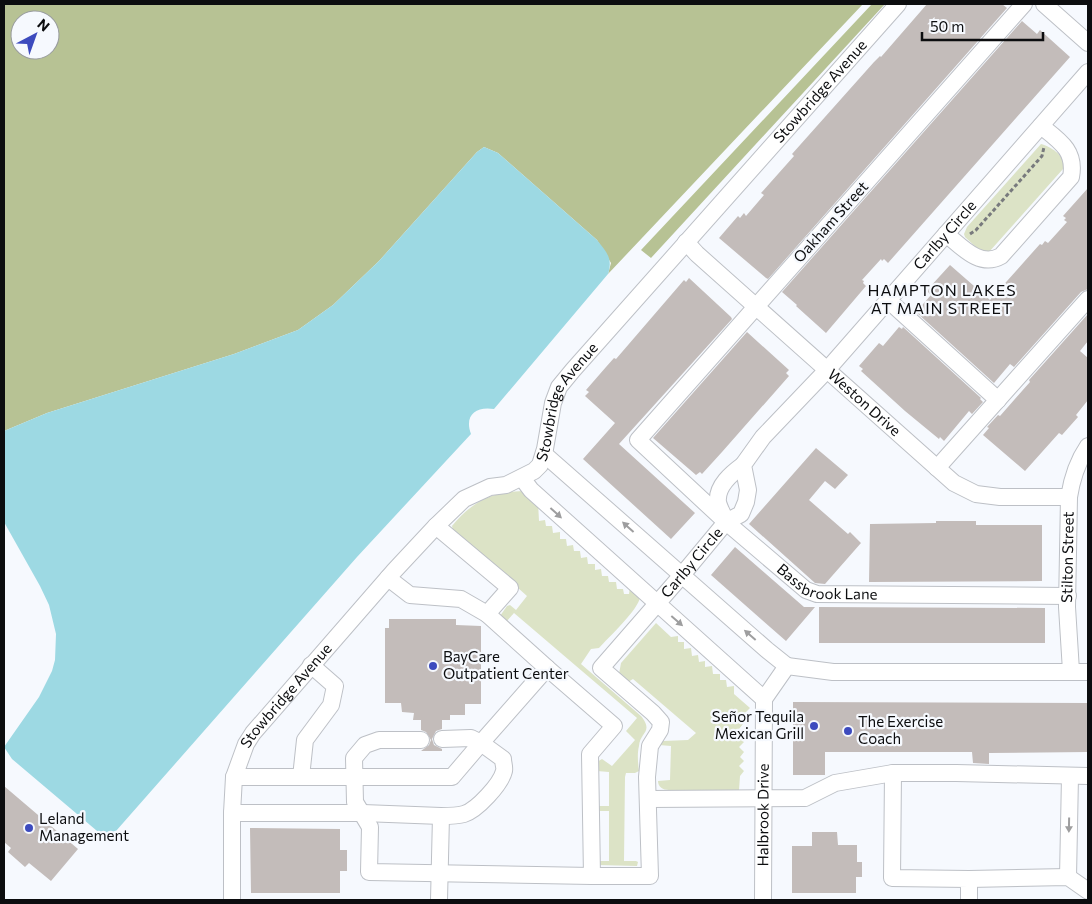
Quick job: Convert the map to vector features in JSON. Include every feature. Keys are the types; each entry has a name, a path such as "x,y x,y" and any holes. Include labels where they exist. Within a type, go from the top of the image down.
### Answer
{"street":[{"name":"Stowbridge Avenue","path":"232,900 234,777 246,744 253,732 388,578 464,499 490,487 506,485 534,472 540,465 544,454 551,412 560,387 573,370 898,4"},
{"name":"Oakham Street","path":"638,440 1024,4"},
{"path":"1044,4 1088,43"},
{"name":"Carlby Circle","path":"726,522 718,500 721,488 730,475 743,465 763,437 827,370 1088,72"},
{"path":"946,234 973,256 985,260 994,260 1001,256 1070,177 1073,167 1072,159 1066,147 1041,126"},
{"name":"Weston Drive","path":"686,242 954,483 976,494 1000,497 1069,497"},
{"path":"937,468 1088,299"},
{"path":"888,300 998,400"},
{"name":"Bassbrook Lane","path":"638,440 726,522 806,590 817,594 1068,596"},
{"name":"Stilton Street","path":"1071,672 1068,596 1069,497 1080,458 1088,446"},
{"path":"544,454 787,666 833,672 1088,672"},
{"name":"Carlby Circle","path":"648,800 647,777 650,746 660,730 661,722 653,712 601,668 726,522 741,514 748,490 743,465"},
{"path":"522,478 531,490 764,699 787,666"},
{"path":"436,526 510,588 487,614"},
{"path":"388,578 410,595 461,599 487,614 614,726 590,754 592,876"},
{"path":"301,777 305,740 331,705 335,686 311,665"},
{"path":"234,777 452,777 547,668"},
{"name":"Halbrook Drive","path":"763,900 764,699"},
{"path":"232,813 363,813 458,816 471,811 488,795 505,770 503,760 481,743 471,738 442,739"},
{"path":"421,740 379,740 364,745 354,758 355,802 370,826 369,872 650,876 648,800 805,798 835,783 893,774 956,773 1088,776"},
{"path":"893,774 892,878 1068,877 1088,891"},
{"path":"1068,877 1070,776"},
{"path":"440,900 441,816"},
{"path":"969,900 970,879"}],"path":[{"path":"965,237 976,230 1042,156 1046,145"}],"green space":[{"path":"4,4 863,4 608,274 611,263 597,240 498,153 484,147 477,152 379,261 333,305 298,330 234,354 47,413 4,431"},
{"path":"872,4 885,4 651,258 641,250"},
{"path":"1041,144 1050,147 1058,153 1063,160 1063,169 989,252 979,250 965,237 964,234 967,227"},
{"path":"523,491 538,502 539,521 545,520 546,526 552,526 553,533 560,532 560,539 566,539 567,546 573,545 574,551 580,551 581,558 587,557 588,564 595,564 595,570 601,569 602,576 608,576 609,582 616,582 617,589 623,589 624,594 629,594 630,587 640,597 634,609 622,623 599,648 591,649 581,664 645,721 646,729 638,749 639,771 626,773 625,777 624,861 636,861 638,862 637,866 598,865 599,861 609,861 609,811 598,811 598,806 609,806 609,772 597,771 597,762 602,759 612,766 635,740 626,731 637,718 514,613 507,621 500,616 507,606 510,605 516,610 527,596 453,530 452,526 459,518 483,500 491,496"},
{"path":"656,623 671,637 678,636 678,642 684,642 684,649 691,648 692,656 698,655 699,662 705,661 705,667 712,666 713,674 720,674 720,680 726,680 727,687 734,686 734,694 750,708 739,719 743,724 739,729 744,734 740,739 744,742 739,747 744,752 740,757 744,761 739,766 744,771 740,776 739,790 669,790 663,789 659,785 658,781 670,780 671,746 659,745 663,741 688,740 696,733 633,679 628,682 619,674 621,663"}],"water":[{"path":"484,147 498,153 597,240 606,252 609,260 608,274 494,409 482,409 473,413 469,422 471,434 357,557 116,831 103,836 12,759 4,747 39,697 52,671 55,660 56,634 49,605 4,522 4,431 47,413 234,354 298,330 333,305 379,261 477,152"}],"building":[{"path":"927,4 1002,4 1007,8 768,279 766,278 719,238 738,216 740,218 744,213 746,216 764,195 761,193 794,156 792,154"},
{"path":"1022,21 1037,34 1040,30 1070,57 888,263 881,259 862,280 866,286 826,333 782,292"},
{"path":"1088,188 1088,289 1081,292 1014,367 1010,364 994,383 916,312 931,295 928,292 929,288 950,265 990,300 1040,244 1042,245 1045,241 1048,243 1067,222 1063,216"},
{"path":"689,278 732,319 619,444 695,513 671,539 583,459 615,423 585,396 589,392 586,390 606,367 614,358 616,359 684,280 686,282"},
{"path":"1088,314 1088,341 1080,351 1088,358 1088,400 1076,415 1078,417 1062,435 1059,433 1025,471 983,435 989,428 987,427 998,415 1000,416 1030,382 1029,380"},
{"path":"899,327 902,329 903,327 981,398 983,402 972,414 969,411 944,441 905,411 861,371 863,369 859,366 879,343 883,346"},
{"path":"747,332 789,370 786,373 789,376 702,474 700,472 696,475 653,438"},
{"path":"816,448 848,475 835,489 825,481 809,500 861,543 825,584 815,583 749,524"},
{"path":"936,521 976,521 976,525 1042,525 1042,581 869,582 870,524 936,523"},
{"path":"735,547 804,607 815,607 786,641 711,575"},
{"path":"819,607 1045,608 1045,643 819,643"},
{"name":"BayCare Outpatient Center","path":"389,619 456,619 456,625 481,626 481,704 465,704 465,715 450,715 450,720 442,720 442,729 436,731 432,739 434,745 442,749 442,751 421,751 429,745 431,740 426,732 421,730 421,720 413,720 414,713 402,712 401,703 385,703 385,628 389,628"},
{"path":"793,702 1088,703 1088,752 989,753 989,764 973,763 972,752 825,752 825,775 793,775"},
{"name":"Leland Management","path":"4,786 78,849 51,881 29,863 25,867 8,852 11,848 4,842"},
{"path":"250,828 340,829 340,850 347,850 347,871 340,871 340,893 251,893"},
{"path":"812,832 837,832 838,845 857,845 857,862 862,862 862,877 856,877 856,893 792,893 792,846 812,846"}],"place":[{"name":"BayCare Outpatient Center","path":"433,666"},
{"name":"Señor Tequila Mexican Grill","path":"814,726"},
{"name":"The Exercise Coach","path":"848,731"},
{"name":"Leland Management","path":"29,828"}],"district":[{"name":"HAMPTON LAKES AT MAIN STREET","path":"942,299"}]}
